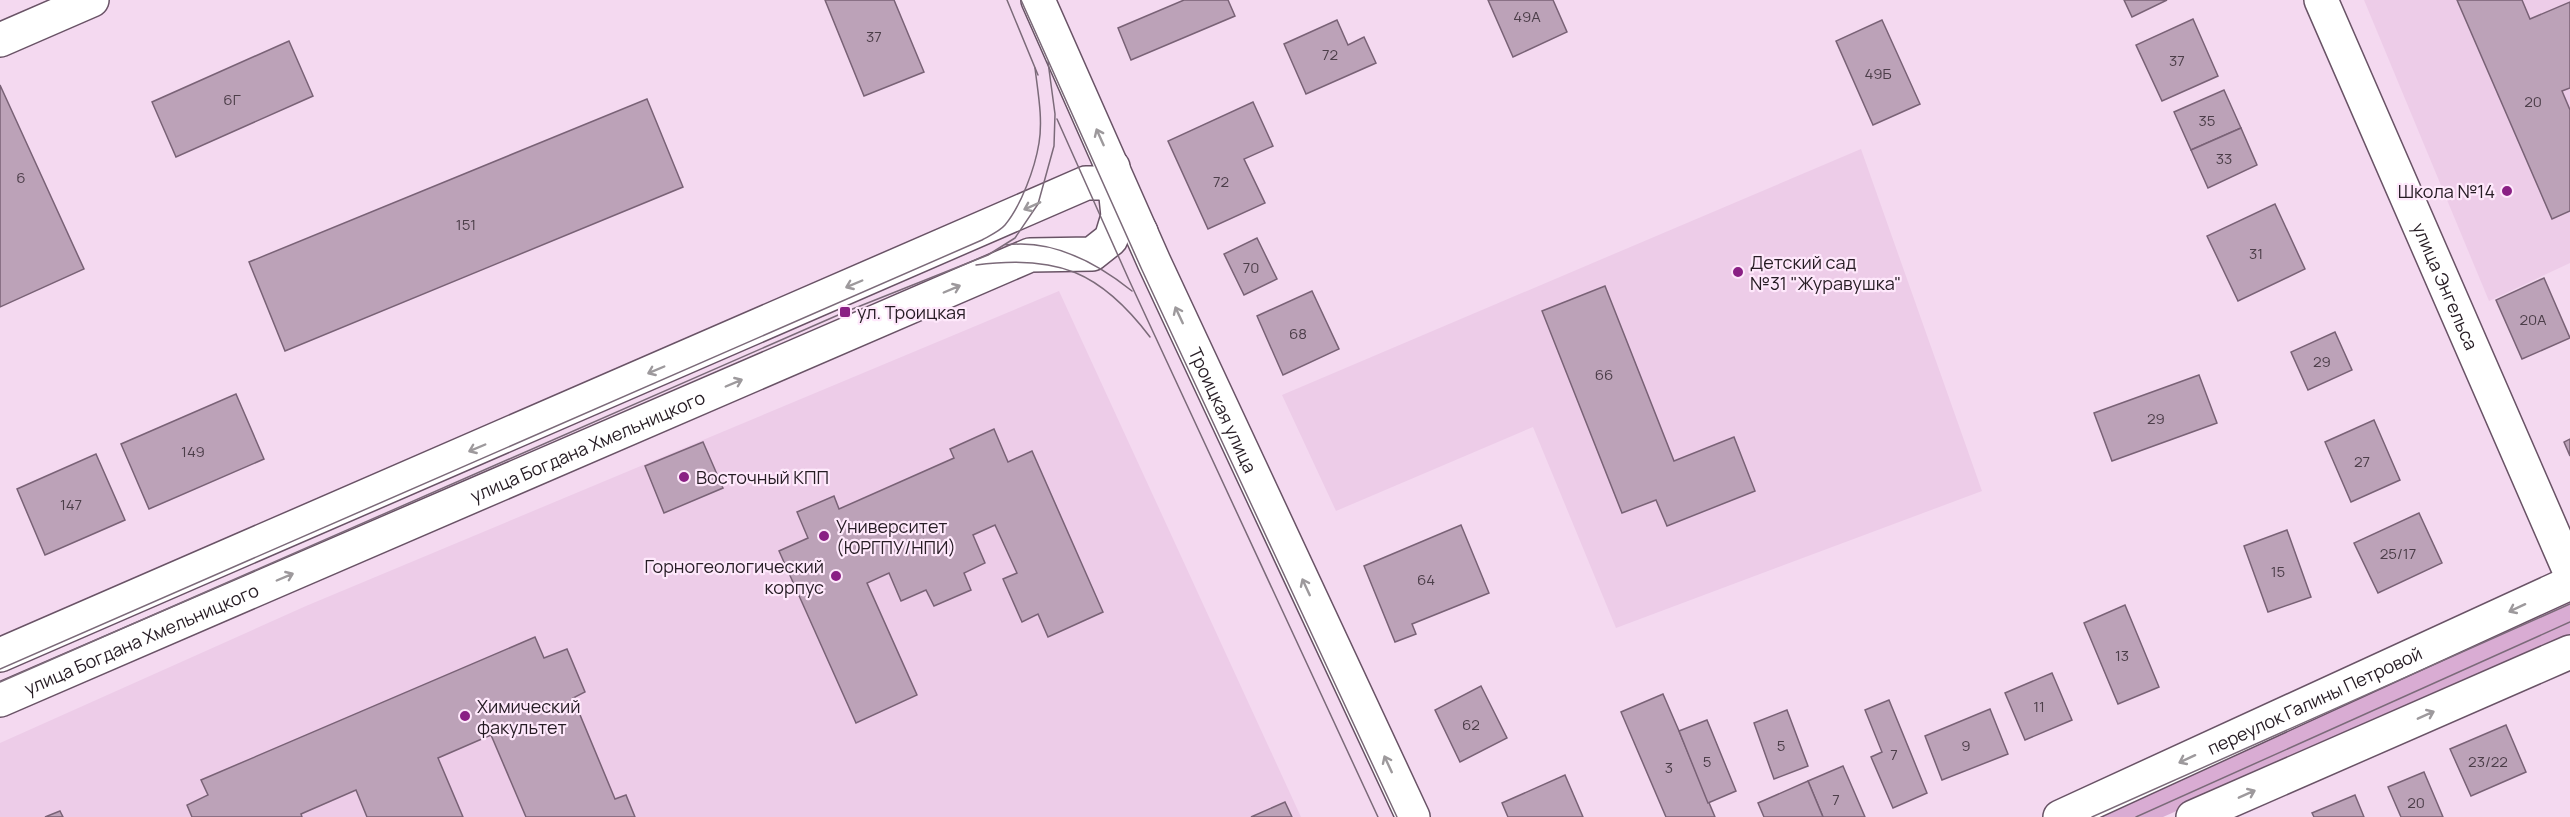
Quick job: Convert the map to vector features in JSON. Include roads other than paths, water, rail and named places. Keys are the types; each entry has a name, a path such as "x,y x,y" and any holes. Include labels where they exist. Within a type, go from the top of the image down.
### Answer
{"street":[{"path":"0,40 92,0"},
{"path":"0,655 1104,180 1038,0"},
{"name":"улица Энгельса","path":"2321,0 2570,572"},
{"name":"Троицкая улица","path":"1104,180 1141,232 1413,817"},
{"name":"улица Богдана Хмельницкого","path":"0,700 1030,255 1092,254 1111,239 1118,216 1104,180"},
{"name":"переулок Галины Петровой","path":"2060,817 2570,584"},
{"path":"2193,817 2570,652"}],"tram line":[{"path":"1007,0 1038,75"},
{"path":"1021,0 1142,270 1397,817"},
{"path":"0,682 845,312 988,255 1015,238 1038,204 1054,146 1055,114 1048,62"},
{"path":"0,669 982,240 1005,225 1016,208 1031,175 1040,134 1039,96 1035,68"},
{"path":"1057,119 1129,280 1378,817"},
{"path":"1006,245 1041,246 1074,255 1104,271 1132,291"},
{"path":"976,265 1030,262 1075,272 1114,297 1150,337"},
{"path":"2092,817 2570,604"},
{"path":"2136,817 2570,622"}],"place":[{"name":"Школа №14","path":"2507,191"},
{"name":"Детский сад №31 \"Журавушка\"","path":"1738,272"},
{"name":"ул. Троицкая","path":"845,312"},
{"name":"Восточный КПП","path":"684,477"},
{"name":"Университет (ЮРГПУ/НПИ)","path":"824,536"},
{"name":"Горногеологический корпус","path":"836,576"},
{"name":"Химический факультет","path":"465,716"}]}
